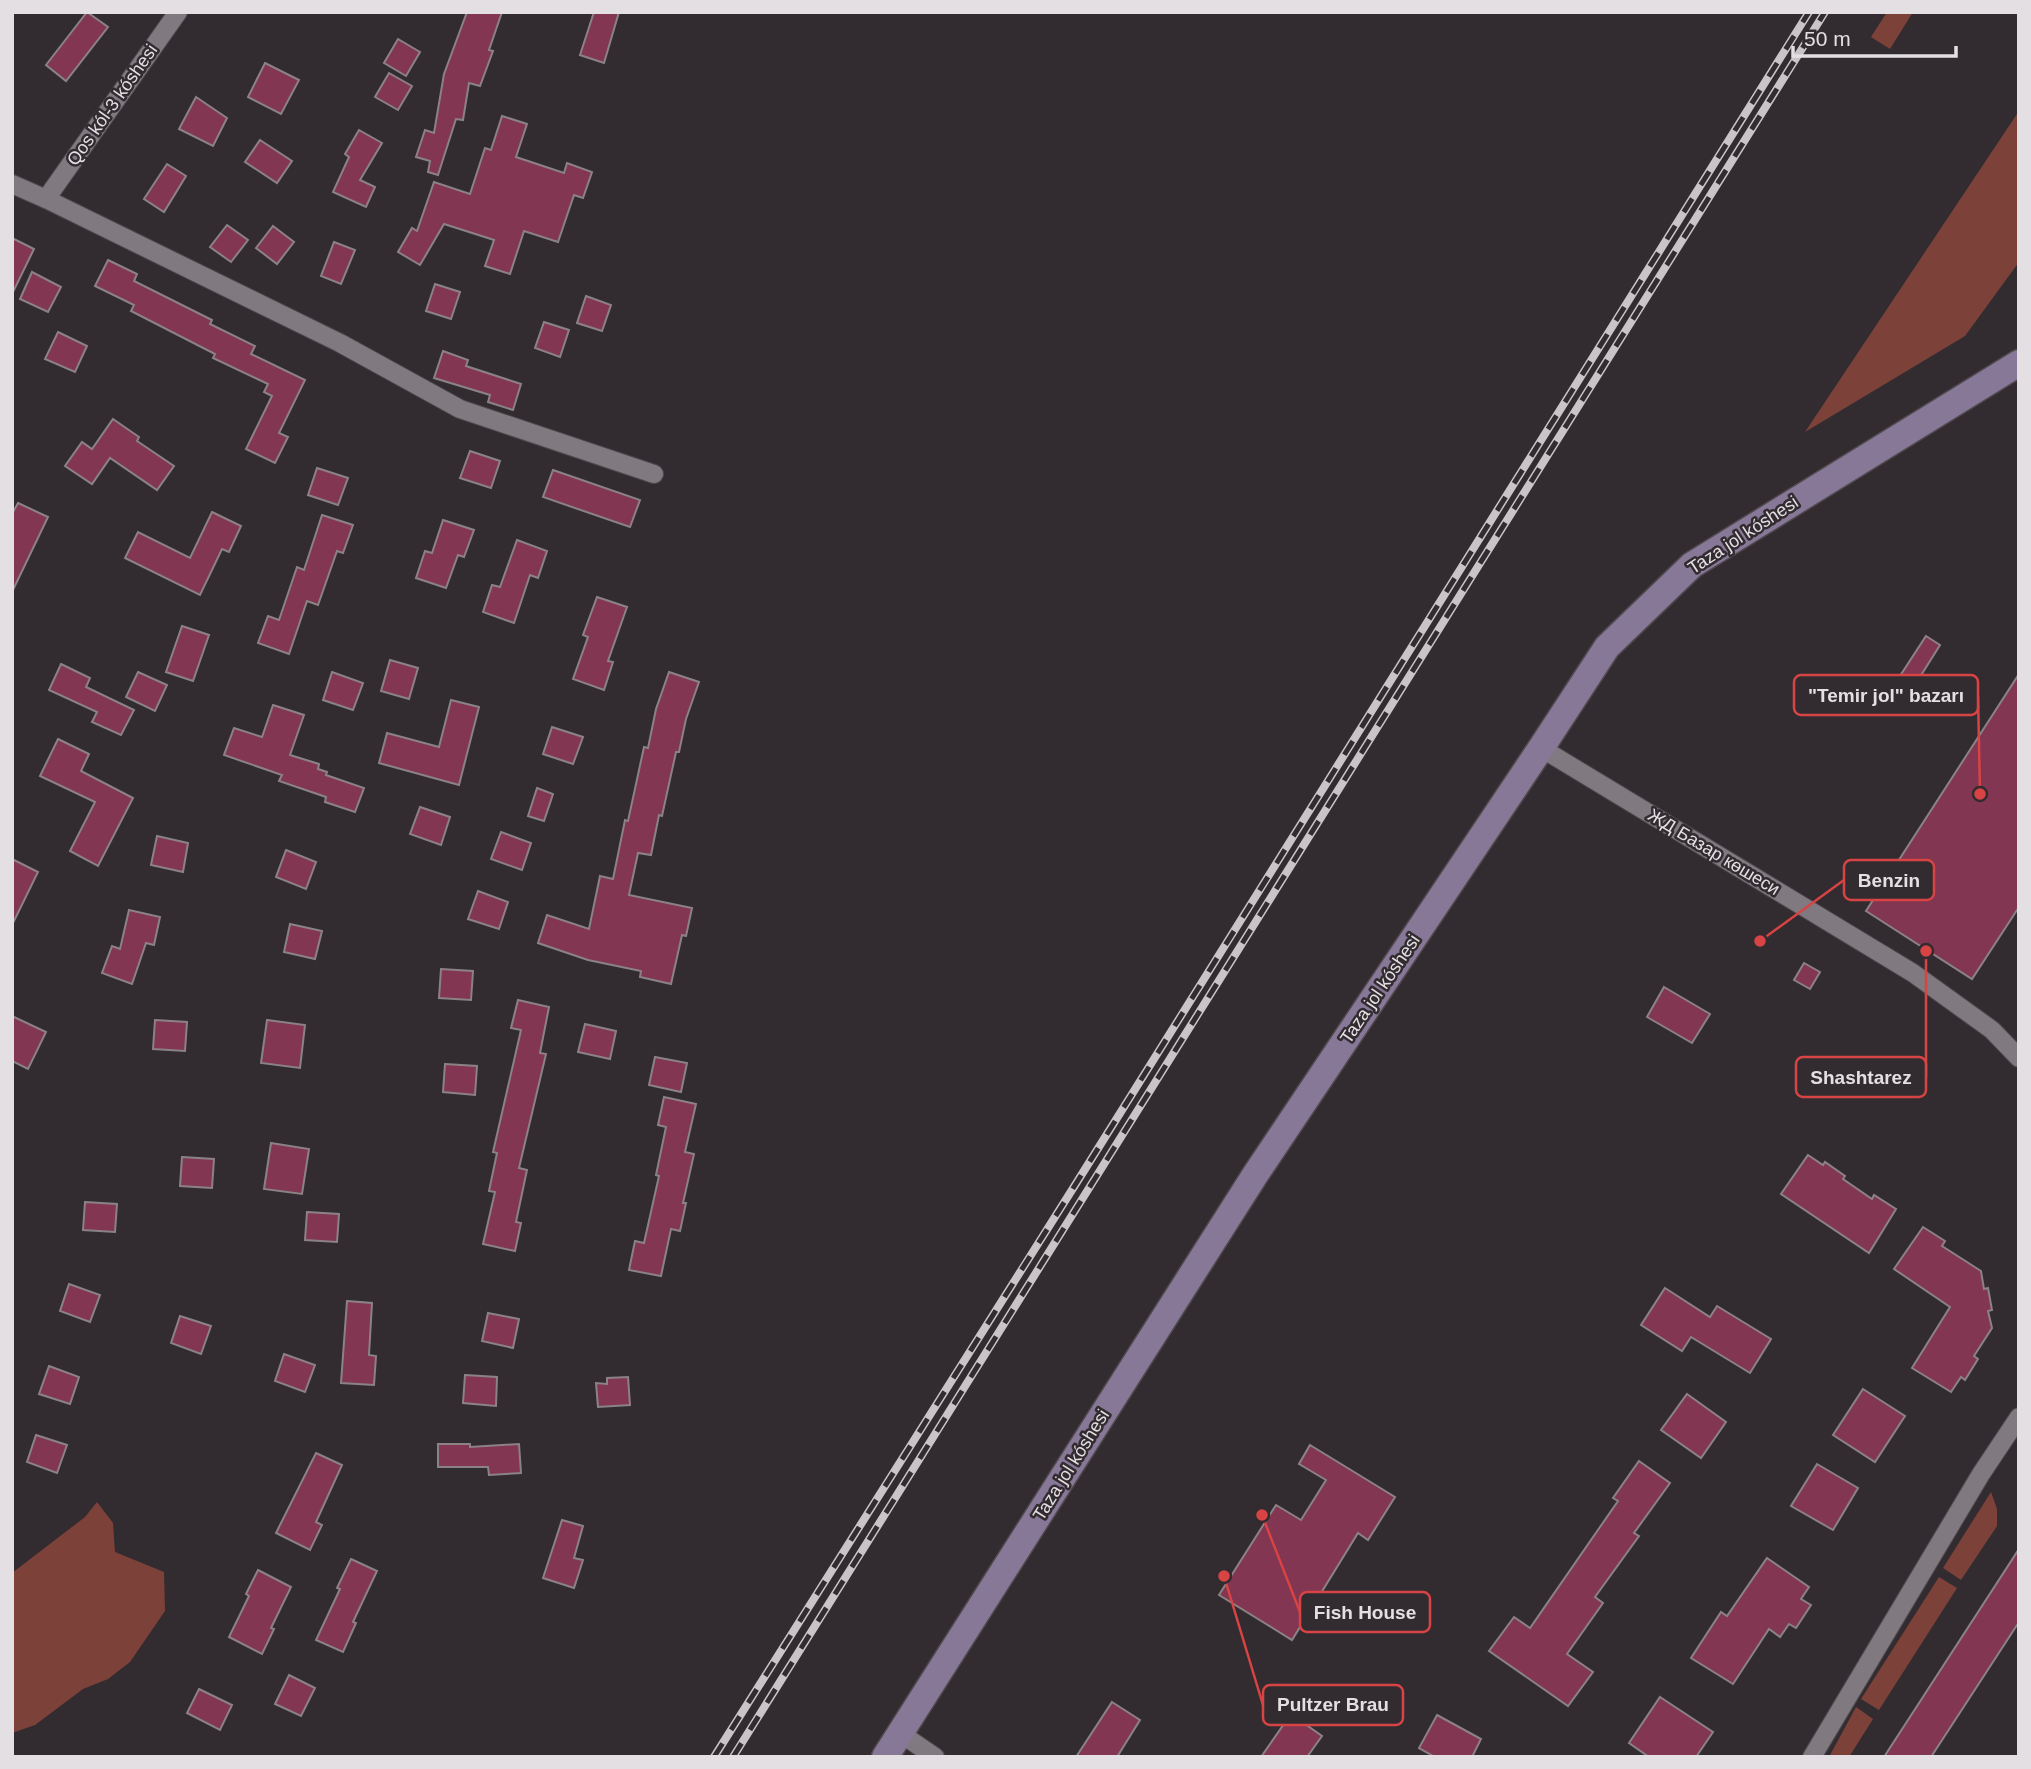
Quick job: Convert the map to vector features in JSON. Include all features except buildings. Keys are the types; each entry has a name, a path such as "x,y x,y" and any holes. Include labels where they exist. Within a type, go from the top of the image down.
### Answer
{"main road":[{"name":"Taza jol kóshesi","path":"885,1757 1255,1175 1607,647 1692,565 2019,363"}],"street":[{"name":"Qos kól-3 kóshesi","path":"46,199 178,12"},
{"path":"12,184 340,344 460,409 654,474"},
{"name":"ЖД Базар көшеси","path":"1541,748 1913,972 1992,1030 2019,1058"},
{"path":"1812,1757 1981,1474 2019,1417"},
{"path":"900,1733 934,1757"}],"shaded area":[{"path":"1887,12 1913,12 1890,49 1871,37"},
{"path":"2019,111 2019,262 1965,336 1805,432"},
{"path":"1991,1492 1997,1509 1997,1526 1961,1580 1943,1568"},
{"path":"97,1502 113,1523 115,1552 164,1572 165,1611 130,1662 108,1679 83,1689 35,1725 12,1733 12,1573 85,1517"},
{"path":"1939,1577 1957,1588 1879,1710 1861,1699"},
{"path":"1856,1707 1873,1719 1849,1757 1829,1757"}],"railway":[{"path":"714,1757 1809,12"},
{"path":"733,1757 1825,12"}],"place":[{"name":"\"Temir jol\" bazarı","path":"1980,794"},
{"name":"Benzin","path":"1760,941"},
{"name":"Shashtarez","path":"1926,951"},
{"name":"Fish House","path":"1262,1515"},
{"name":"Pultzer Brau","path":"1224,1576"}]}
